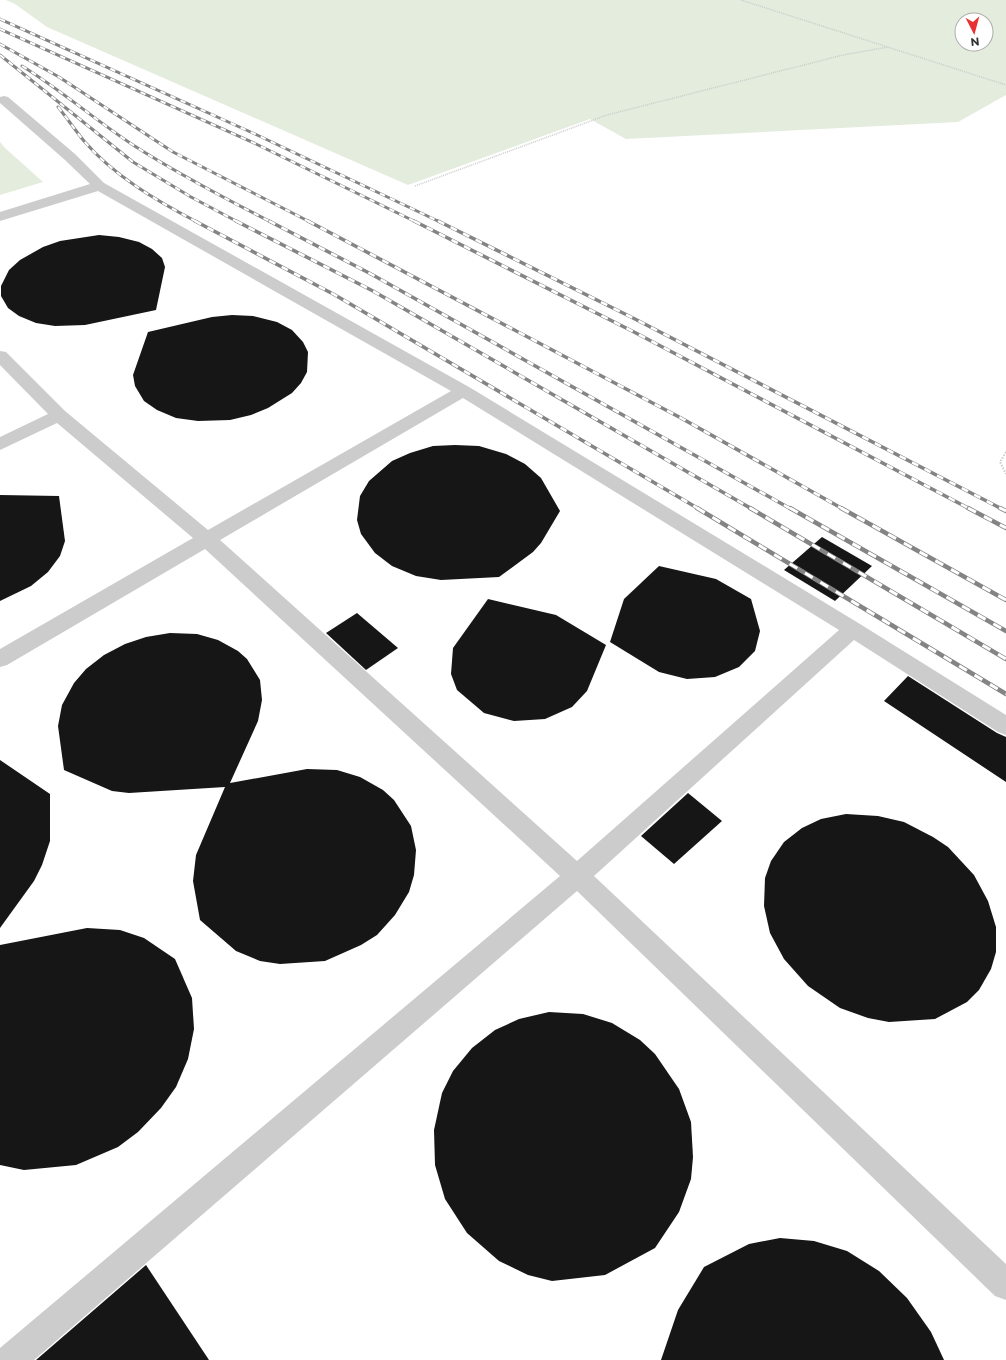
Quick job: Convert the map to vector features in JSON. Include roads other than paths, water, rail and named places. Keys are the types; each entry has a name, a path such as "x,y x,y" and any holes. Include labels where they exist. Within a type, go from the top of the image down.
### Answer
{"lane":[{"path":"4,100 70,157 99,186 463,390 853,629 1006,726"},
{"path":"0,217 99,186"},
{"path":"0,356 59,415 206,539 578,876 1006,1284"},
{"path":"0,659 463,390"},
{"path":"0,444 59,415"},
{"path":"10,1360 578,876 853,629"}],"railway":[{"path":"0,19 255,134 440,222"},
{"path":"0,29 256,144 415,222"},
{"path":"0,44 59,77 173,152 310,222"},
{"path":"0,55 133,162 191,197 238,222"},
{"path":"22,66 150,156 271,222"},
{"path":"58,107 96,154 122,176 137,187 197,222"},
{"path":"195,221 335,295 699,509"},
{"path":"236,221 373,291 752,509"},
{"path":"269,221 371,274 791,509"},
{"path":"308,221 681,418 843,509"},
{"path":"438,221 633,318 1002,509"},
{"path":"415,222 634,332 970,509"},
{"path":"697,508 1006,694"},
{"path":"750,508 1006,659"},
{"path":"790,508 1006,631"},
{"path":"841,508 1006,600"},
{"path":"968,508 1006,528"},
{"path":"1002,509 1006,511"}]}
